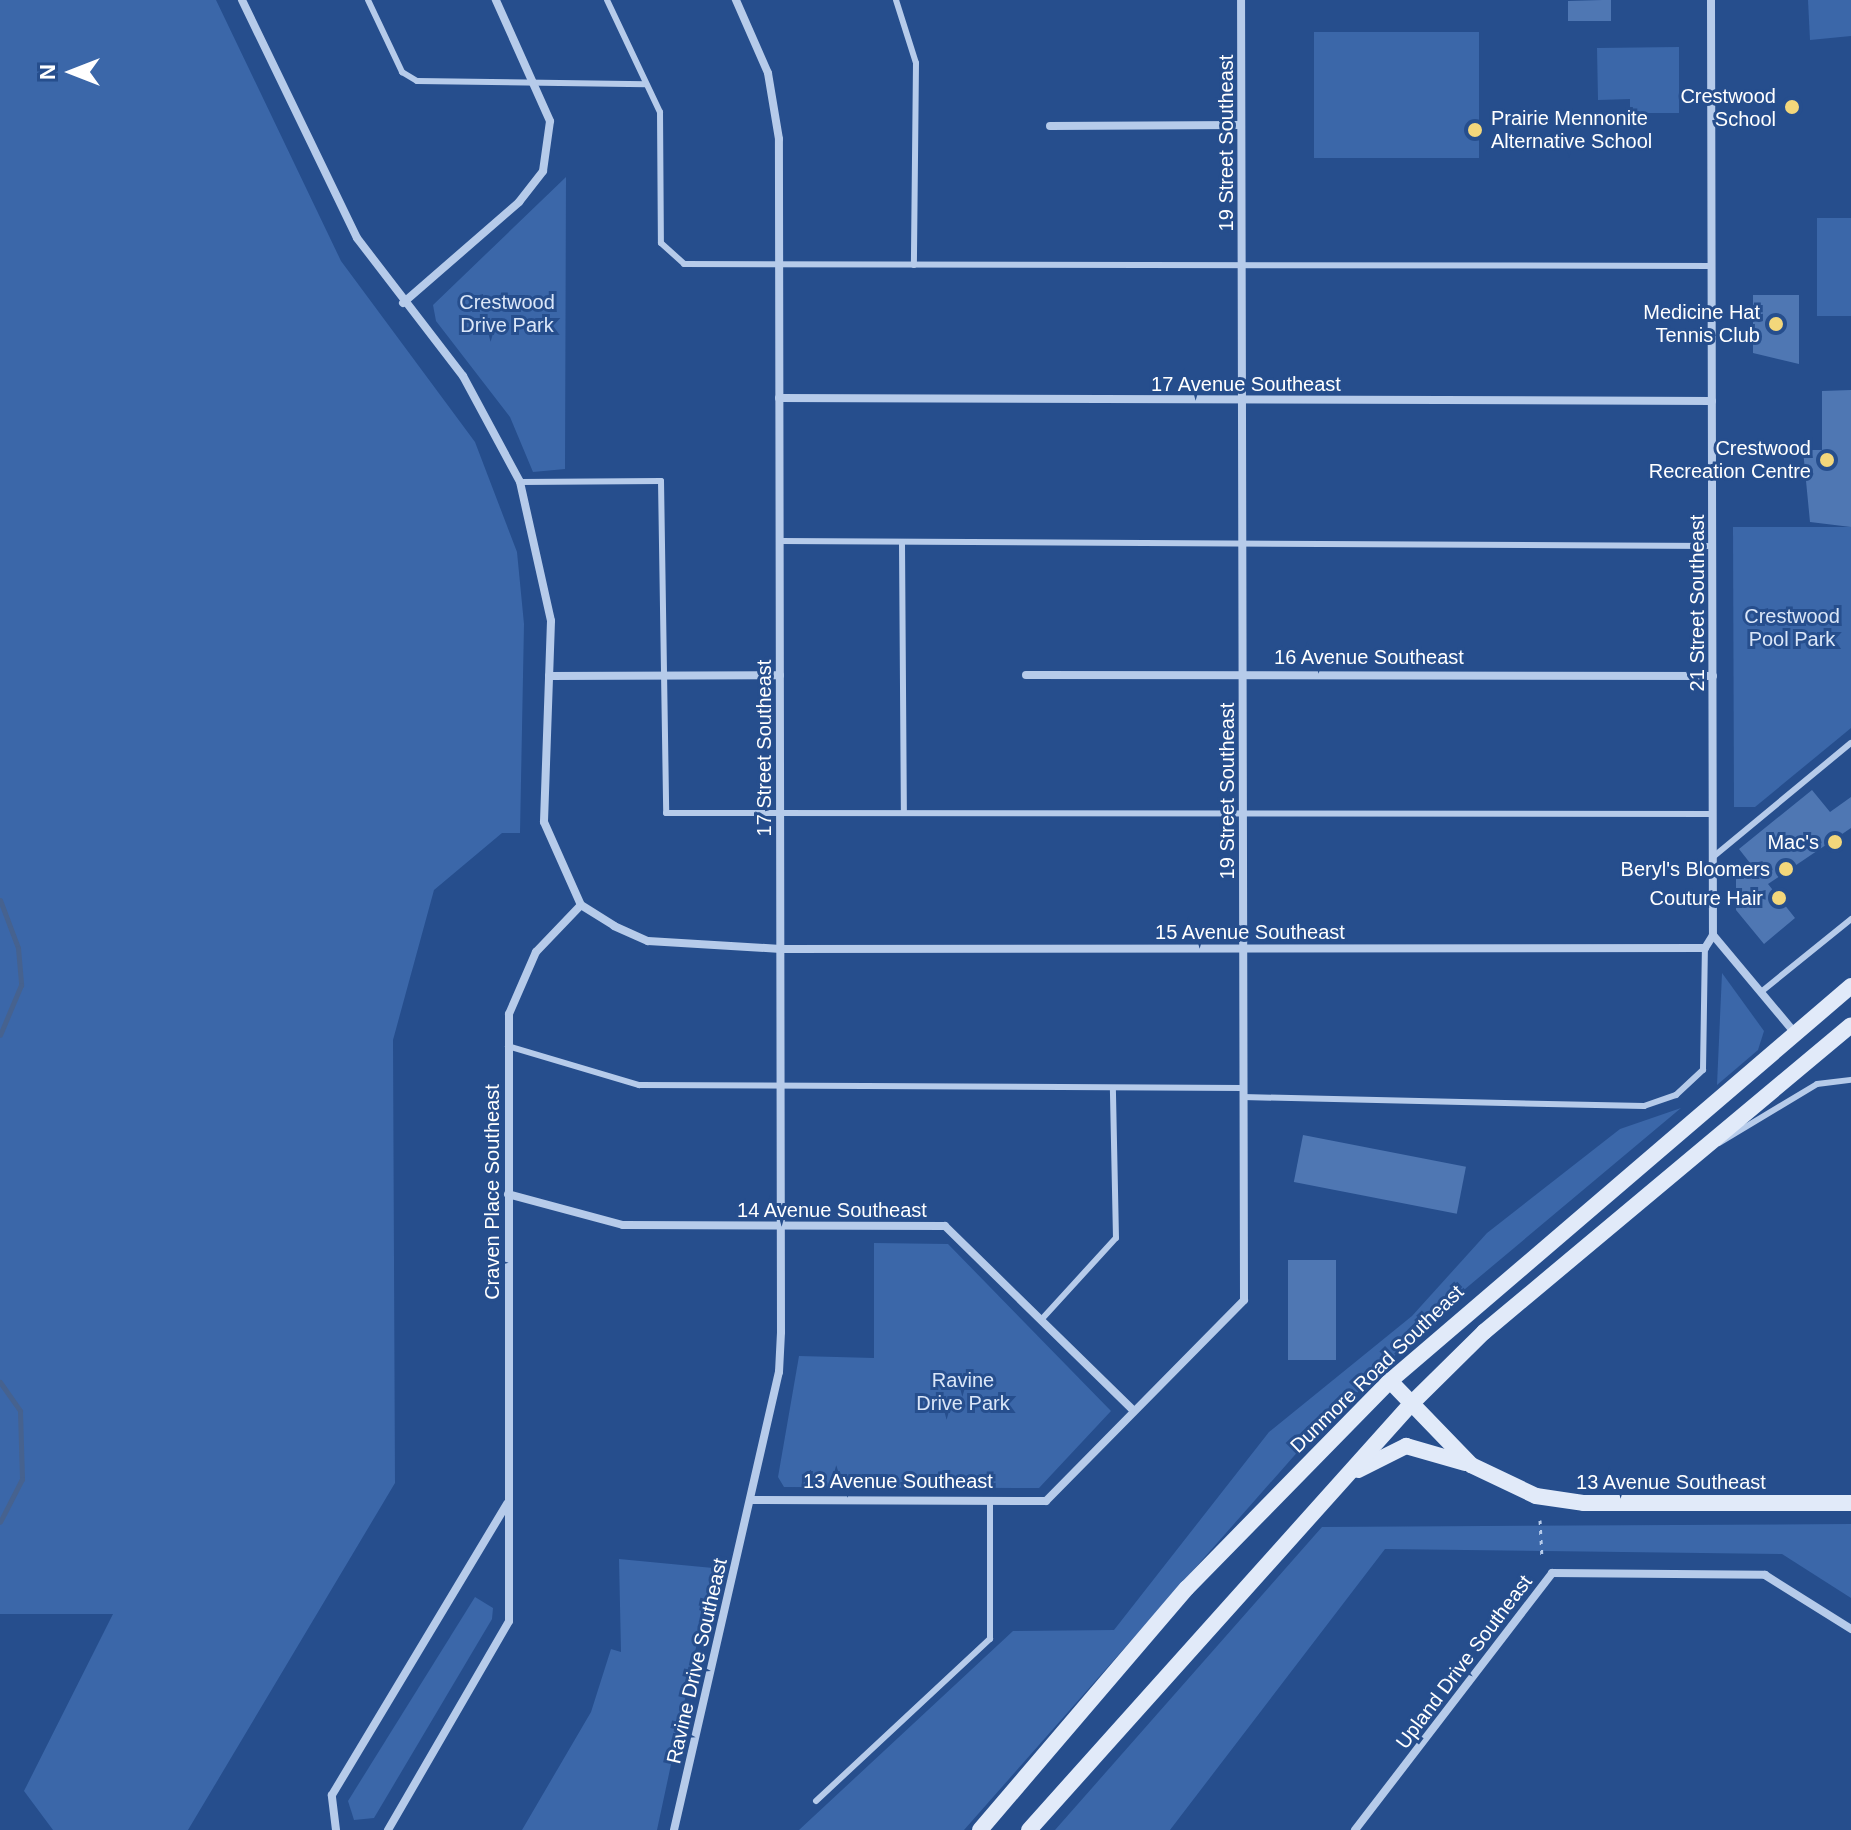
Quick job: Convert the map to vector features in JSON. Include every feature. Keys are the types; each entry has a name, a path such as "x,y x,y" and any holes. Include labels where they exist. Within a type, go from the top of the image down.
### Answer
{"main road":[{"name":"Dunmore Road Southeast","path":"980,1830 1187,1588 1390,1381 1851,986"},
{"path":"1029,1830 1330,1489 1484,1332 1851,1025"},
{"name":"13 Avenue Southeast","path":"1390,1381 1471,1465 1514,1489 1572,1502 1851,1503"},
{"path":"1330,1489 1393,1448 1471,1465"}],"street":[{"path":"242,0 357,238 403,303 463,376 520,482 551,621 544,822 581,905"},
{"path":"403,303 519,202 543,171 550,121 537,82 496,0"},
{"name":"17 Street Southeast","path":"736,0 775,102 779,265 779,1372 751,1500"},
{"name":"19 Street Southeast","path":"1046,1501 1244,1300 1241,0"},
{"name":"21 Street Southeast","path":"1711,0 1713,935"},
{"path":"1050,126 1241,125"},
{"name":"17 Avenue Southeast","path":"779,398 1712,401"},
{"path":"549,676 780,675"},
{"name":"16 Avenue Southeast","path":"1026,675 1713,676"},
{"name":"15 Avenue Southeast","path":"581,905 648,941 781,949 1705,948"},
{"name":"Craven Place Southeast","path":"388,1830 509,1621 508,1046 520,981 536,952 581,905"},
{"path":"1705,948 1713,935 1795,1033"},
{"name":"14 Avenue Southeast","path":"508,1194 623,1225 945,1226 1134,1411"},
{"name":"13 Avenue Southeast","path":"751,1500 1046,1501"},
{"name":"Ravine Drive Southeast","path":"674,1830 751,1500"},
{"path":"336,1830 332,1795 508,1503"},
{"name":"Upland Drive Southeast","path":"1355,1830 1552,1573 1765,1575 1851,1629"}],"lane":[{"path":"368,0 402,72 417,81 646,84"},
{"path":"607,0 660,112 661,243 684,264 1712,266"},
{"path":"896,0 916,63 914,265"},
{"path":"520,482 661,481 666,813 1713,814"},
{"path":"780,541 1712,546"},
{"path":"902,544 904,811"},
{"path":"1713,857 1851,743"},
{"path":"1761,992 1851,919"},
{"path":"508,1046 639,1085 1113,1089 1644,1106 1676,1095 1703,1070 1705,948"},
{"path":"1695,1156 1817,1084 1851,1080"},
{"path":"1041,1320 1116,1238 1113,1089"},
{"path":"816,1801 990,1639 990,1502"}],"path":[{"path":"1540,1520 1542,1559"}],"green space":[{"path":"0,0 216,0 341,261 475,442 517,552 524,624 520,833 502,833 434,890 393,1040 395,1483 188,1830 53,1830 24,1791 113,1614 0,1614"},
{"path":"1808,0 1851,0 1851,36 1810,40"},
{"path":"1314,32 1479,32 1479,158 1314,158"},
{"path":"1679,47 1679,113 1630,113 1630,99 1598,100 1597,48"},
{"name":"Crestwood Drive Park","path":"566,177 565,469 533,472 510,417 436,321 433,305"},
{"path":"1817,218 1851,218 1851,316 1817,316"},
{"name":"Crestwood Pool Park","path":"1733,527 1851,527 1851,728 1755,807 1734,807"},
{"path":"1722,973 1764,1031 1758,1050 1717,1085"},
{"path":"1681,1108 1446,1305 1301,1448 964,1830 799,1830 1013,1631 1114,1630 1269,1432 1412,1316 1487,1233 1620,1129"},
{"name":"Ravine Drive Park","path":"874,1243 948,1244 1111,1411 1039,1488 784,1487 778,1477 799,1356 874,1358"},
{"path":"1851,1524 1851,1598 1782,1554 1385,1549 1170,1830 1055,1830 1322,1527"},
{"path":"619,1559 713,1568 657,1830 522,1830 591,1712 611,1649 621,1652"},
{"path":"475,1597 493,1608 492,1619 374,1818 354,1820 348,1801"}],"building":[{"path":"1611,0 1611,21 1568,21 1568,1"},
{"name":"Medicine Hat Tennis Club","path":"1753,295 1799,295 1799,364 1753,353"},
{"name":"Crestwood Recreation Centre","path":"1851,390 1851,527 1810,522 1803,450 1822,450 1822,391"},
{"path":"1812,790 1830,812 1851,797 1851,828 1768,884 1795,918 1764,944 1736,910 1736,874 1750,863 1739,849"},
{"path":"1303,1135 1466,1167 1457,1214 1294,1182"},
{"path":"1288,1260 1336,1260 1336,1360 1288,1360"}],"waterway":[{"path":"0,900 18,948 21,985 0,1035"},
{"path":"0,1382 20,1411 22,1479 0,1522"}],"place":[{"name":"Crestwood School","path":"1792,107"},
{"name":"Prairie Mennonite Alternative School","path":"1475,130"},
{"name":"Medicine Hat Tennis Club","path":"1776,324"},
{"name":"Crestwood Recreation Centre","path":"1827,460"},
{"name":"Mac's","path":"1835,842"},
{"name":"Beryl's Bloomers","path":"1786,869"},
{"name":"Couture Hair","path":"1779,898"}]}
